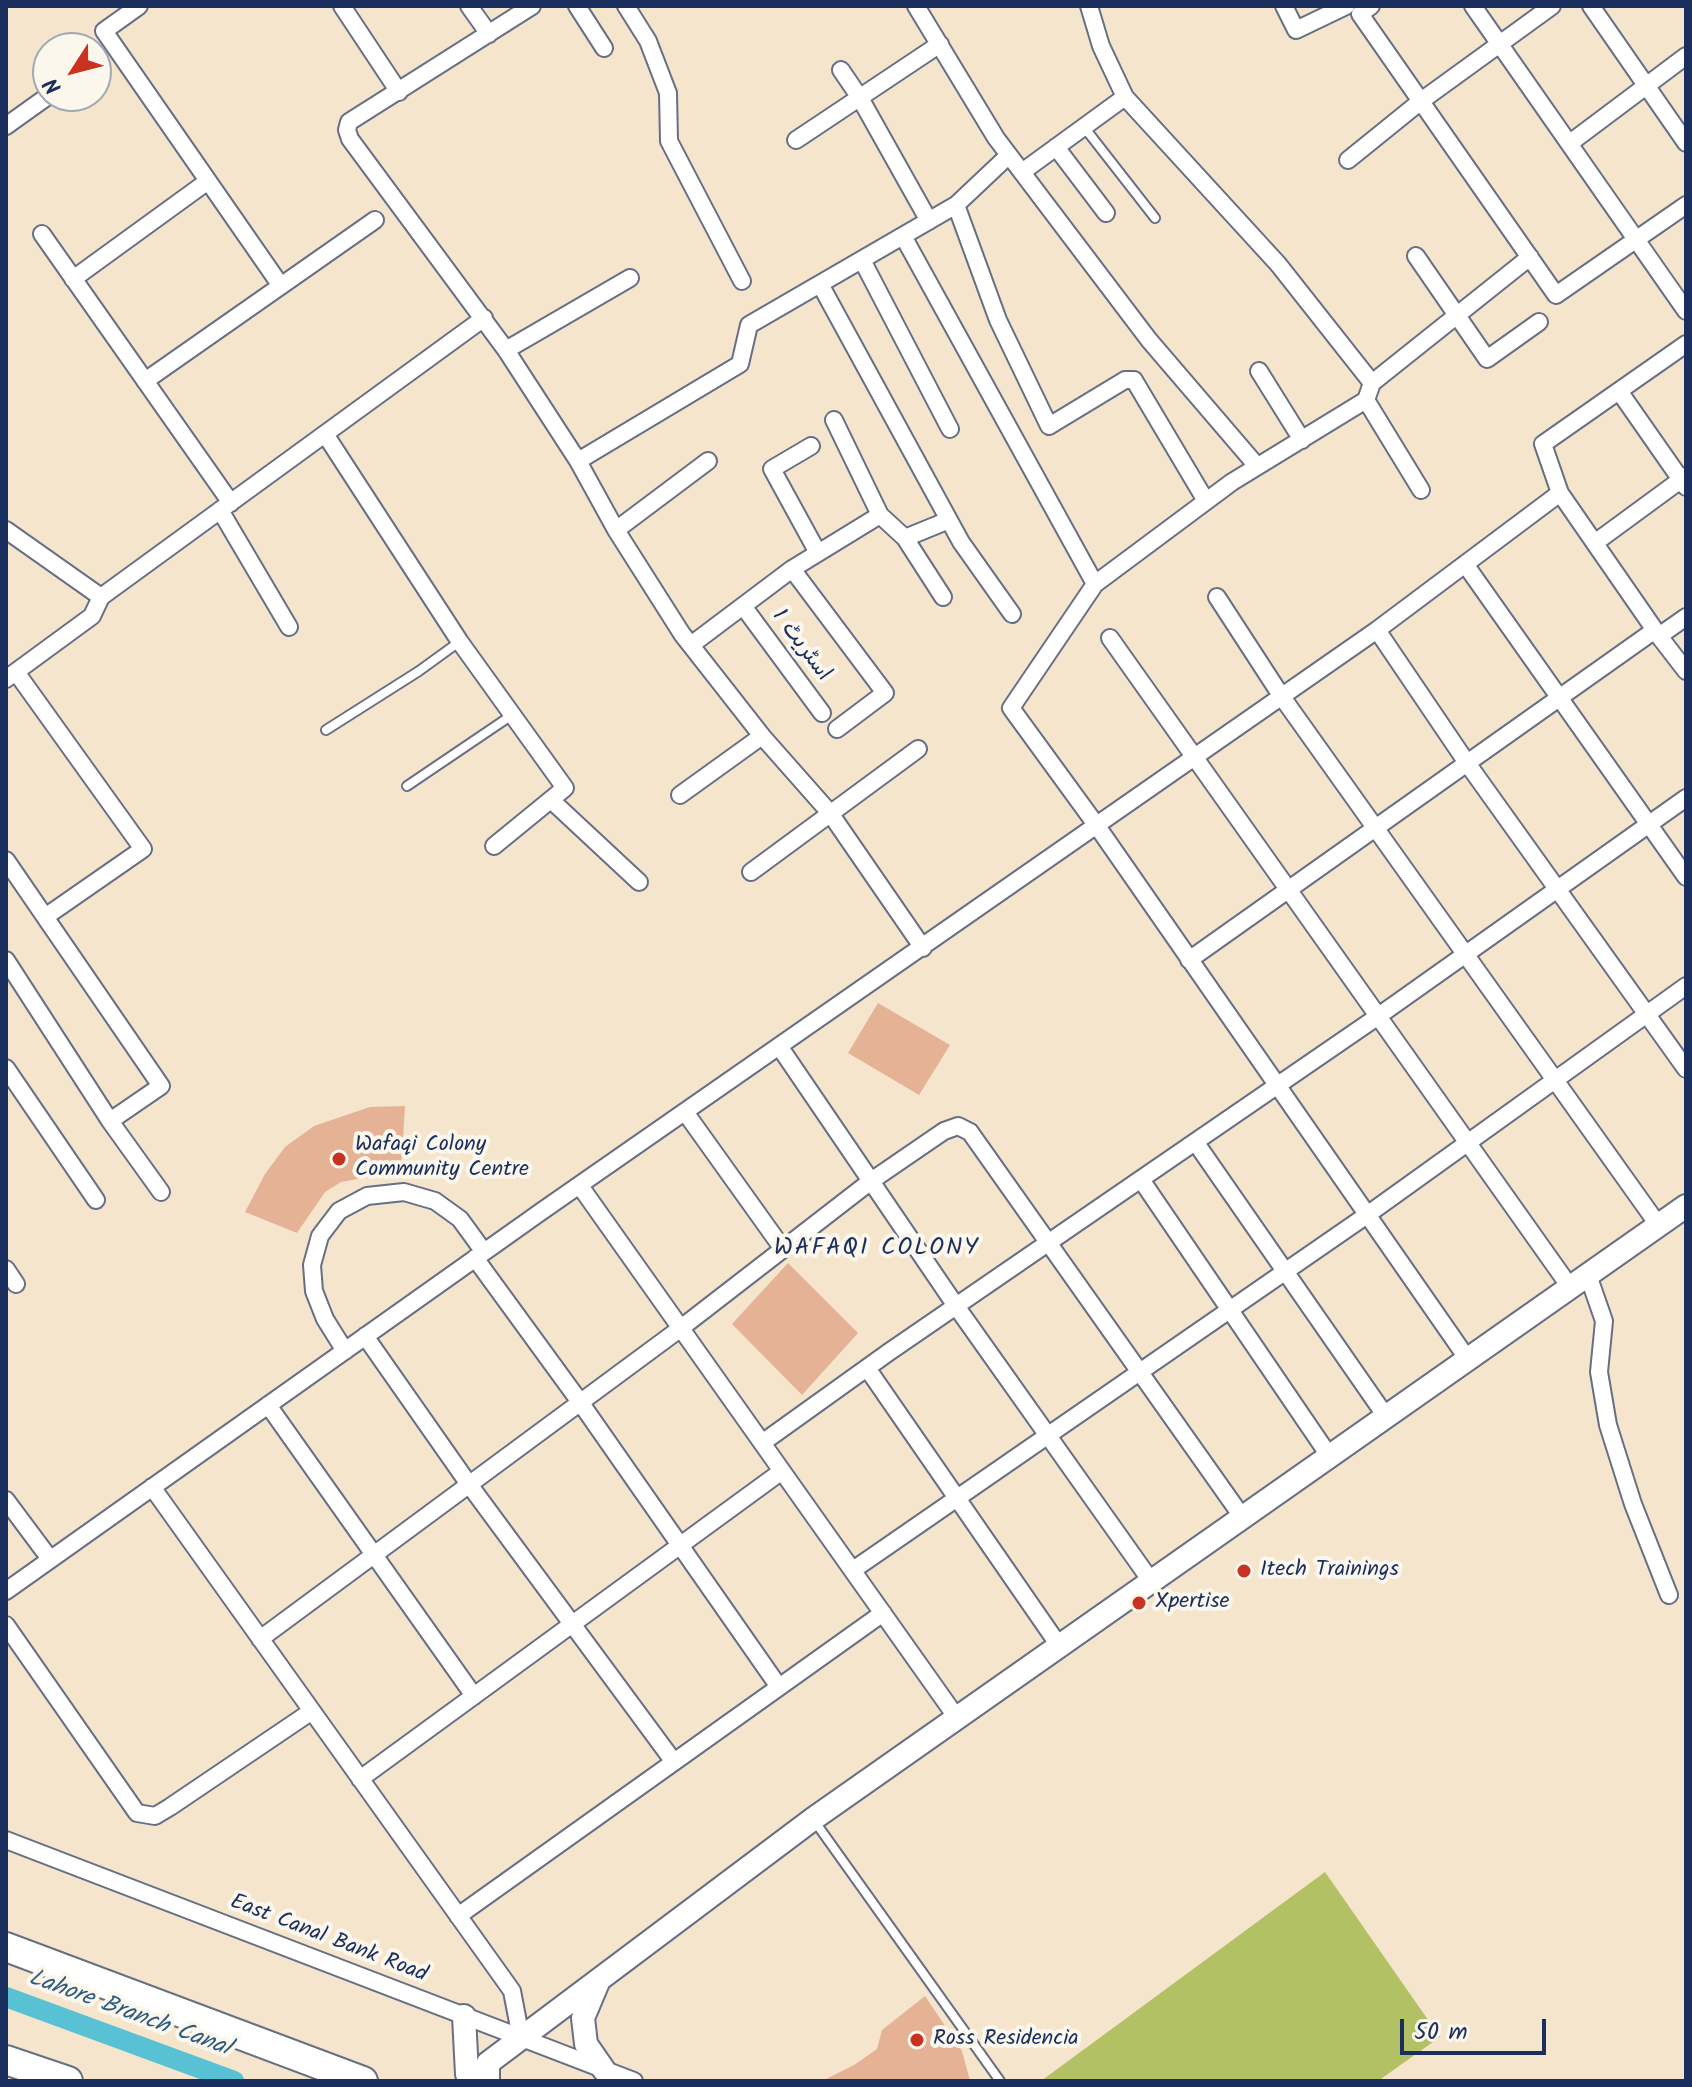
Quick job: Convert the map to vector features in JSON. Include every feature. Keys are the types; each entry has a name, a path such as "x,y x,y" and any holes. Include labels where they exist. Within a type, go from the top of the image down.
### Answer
{"highway":[{"path":"6,1947 363,2081"},
{"path":"6,2060 68,2081"},
{"path":"6,2072 43,2081"}],"street":[{"path":"139,6 104,31 281,286"},
{"path":"342,6 399,92"},
{"path":"469,6 489,34"},
{"path":"532,6 349,122 347,130 350,139 506,350 578,461 616,530 691,645 762,736 830,813 923,948"},
{"path":"577,6 604,48"},
{"path":"626,6 648,41 668,93 669,141 742,281"},
{"path":"916,6 996,138 1149,340 1257,466"},
{"path":"1089,6 1101,46 1125,97 1278,264 1372,383"},
{"path":"1284,6 1296,30 1356,8 1556,295 1686,205"},
{"path":"1473,6 1686,311"},
{"path":"1348,160 1421,101 1552,6"},
{"path":"1591,6 1686,143"},
{"path":"796,140 940,44"},
{"path":"1570,143 1686,56"},
{"path":"841,70 929,221"},
{"path":"1022,172 1125,97"},
{"path":"6,126 32,107"},
{"path":"1056,147 1106,213"},
{"path":"578,461 740,364 749,325 956,205 1009,155"},
{"path":"73,279 208,181"},
{"path":"956,205 998,320 1049,426 1125,380 1134,380 1206,501"},
{"path":"145,381 375,220"},
{"path":"42,234 145,381 225,506 289,627"},
{"path":"903,236 1095,584"},
{"path":"1416,256 1487,359 1539,322"},
{"path":"1469,1361 1097,826 1011,708 1095,584 1257,466 1366,400 1372,383 1530,257"},
{"path":"862,260 950,429"},
{"path":"506,350 630,278"},
{"path":"820,284 961,542 1012,614"},
{"path":"45,917 143,849 11,675 92,616 101,597 484,318"},
{"path":"1686,344 1543,444 1560,493 1686,671"},
{"path":"1259,371 1302,440"},
{"path":"1596,542 1684,481 1619,391"},
{"path":"1366,400 1421,490"},
{"path":"834,420 880,515 905,538 943,597"},
{"path":"325,434 460,642 565,788 494,846"},
{"path":"811,446 772,469 818,553"},
{"path":"616,530 708,461"},
{"path":"6,1591 479,1255 1377,630 1560,493"},
{"path":"691,645 792,569 880,515"},
{"path":"905,538 949,520"},
{"path":"6,530 101,597"},
{"path":"1465,564 1686,877"},
{"path":"792,569 885,693 837,729"},
{"path":"1217,597 1282,697 1659,1226"},
{"name":"اسٹریٹ 1","path":"743,606 822,713"},
{"path":"1189,960 1559,697 1686,617"},
{"path":"1377,630 1467,763 1686,1069"},
{"path":"1110,638 1466,1142 1579,1281 1604,1321 1599,1372 1608,1425 1633,1504 1669,1595"},
{"path":"680,795 762,736"},
{"path":"751,872 918,749"},
{"path":"762,1443 1377,1017 1686,798"},
{"path":"551,800 639,882"},
{"path":"6,860 161,1086 110,1121"},
{"path":"6,960 110,1121 161,1192"},
{"path":"853,1570 1367,1215 1686,986"},
{"path":"779,1046 956,1306 1151,1581"},
{"path":"6,1068 96,1200"},
{"path":"685,1112 783,1249"},
{"path":"260,1639 681,1328 871,1181 944,1131 958,1126 970,1132 1243,1518"},
{"path":"1196,1143 1387,1418"},
{"path":"1142,1181 1330,1457"},
{"path":"580,1186 957,1718"},
{"path":"345,1351 325,1319 314,1291 312,1265 320,1236 339,1211 367,1196 404,1192 435,1201 460,1219 479,1255 779,1687"},
{"path":"464,2016 474,2075 813,1819 1686,1206"},
{"path":"6,1269 16,1284"},
{"path":"365,1336 468,1483 674,1762"},
{"path":"867,1368 1060,1647"},
{"path":"268,1405 474,1696"},
{"path":"360,1779 782,1471"},
{"path":"152,1487 512,1991 521,2038"},
{"path":"6,1500 50,1559"},
{"path":"458,1916 883,1613"},
{"path":"6,1625 137,1813 155,1816 312,1711"},
{"name":"East Canal Bank Road","path":"6,1840 634,2081"},
{"path":"600,1978 583,2018 586,2044 604,2070"}],"lane":[{"path":"1084,127 1155,218"},
{"path":"326,730 460,642"},
{"path":"407,786 512,715"},
{"path":"813,1819 1000,2081"}],"green space":[{"path":"1325,1872 1440,2037 1378,2081 1041,2081"}],"building":[{"path":"878,1003 950,1045 919,1095 848,1053"},
{"name":"Wafaqi Colony Community Centre","path":"405,1106 401,1171 341,1182 325,1192 297,1233 245,1212 265,1174 285,1147 314,1126 370,1107"},
{"path":"788,1263 858,1333 802,1395 732,1324"},
{"name":"Ross Residencia","path":"925,1996 962,2051 970,2081 822,2081 877,2049 882,2030"}],"waterway":[{"name":"Lahore Branch Canal","path":"6,1997 234,2081"}],"place":[{"name":"Wafaqi Colony Community Centre","path":"339,1159"},
{"name":"Itech Trainings","path":"1244,1571"},
{"name":"Xpertise","path":"1139,1603"},
{"name":"Ross Residencia","path":"917,2040"}],"district":[{"name":"WAFAQI COLONY","path":"877,1250"}]}
